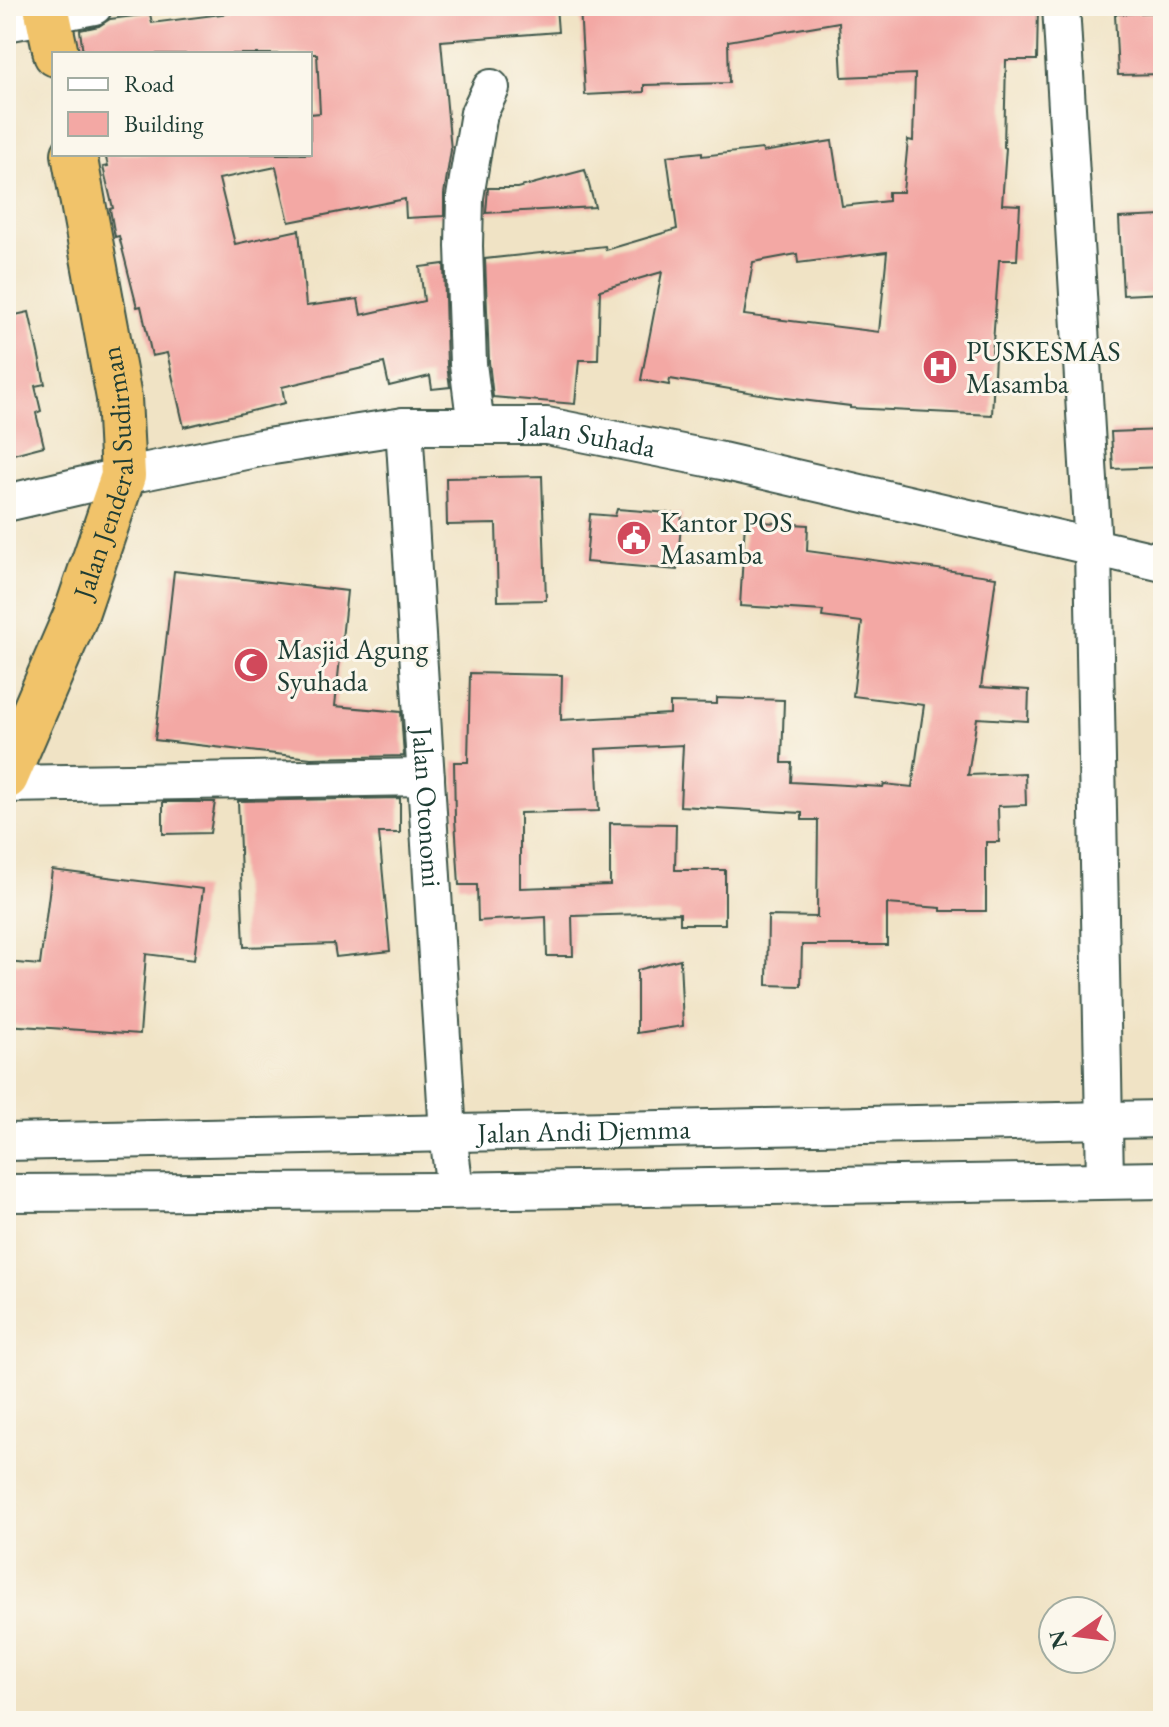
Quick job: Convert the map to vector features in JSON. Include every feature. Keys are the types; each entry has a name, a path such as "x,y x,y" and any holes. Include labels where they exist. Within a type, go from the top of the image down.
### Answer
{"highway":[{"name":"Jalan Jenderal Sudirman","path":"6,777 75,617 123,476 119,398 74,156"}],"street":[{"path":"6,23 50,25 94,6"},
{"path":"1061,6 1093,548 1105,1180"},
{"path":"476,426 468,364 465,197 479,113 491,88"},
{"name":"Jalan Suhada","path":"6,503 260,448 404,426 547,426 722,461 1163,563"},
{"name":"Jalan Otonomi","path":"404,426 448,1134 455,1190"},
{"path":"6,784 426,777"},
{"name":"Jalan Andi Djemma","path":"6,1142 1163,1119"},
{"name":"Jalan Andi Djemma","path":"6,1193 1163,1180"}],"building":[{"path":"556,6 558,32 441,41 451,150 444,216 406,218 405,199 289,222 276,167 219,179 235,244 299,230 306,306 358,299 361,315 424,301 420,267 444,264 450,387 432,389 430,376 389,386 384,363 282,387 285,403 184,427 167,353 152,356 141,306 137,307 119,236 115,237 110,209 113,208 103,167 108,166 106,156 312,156 312,114 320,113 317,54 83,52 80,30 99,26 110,19 150,14 152,23 238,12 237,8"},
{"path":"1038,6 1037,60 1006,60 1006,148 1002,204 1020,205 1017,260 999,260 992,356 995,356 992,415 850,408 670,379 669,385 641,380 662,272 600,290 598,360 579,360 575,404 493,397 485,259 605,246 606,250 677,229 667,156 702,152 702,156 762,149 763,152 832,141 842,206 888,201 888,192 903,192 908,140 913,141 915,74 842,77 839,22 728,41 729,83 644,85 644,92 585,95 580,7","holes":["887,252 879,332 744,315 753,262 797,254 798,263"]},
{"path":"1163,12 1163,74 1118,75 1115,14"},
{"path":"585,170 595,207 486,213 488,188 517,188"},
{"path":"1163,216 1163,293 1123,295 1119,218"},
{"path":"29,312 45,384 35,386 41,411 36,413 44,446 6,456 6,317"},
{"path":"1163,430 1163,467 1113,469 1111,432"},
{"path":"542,476 546,600 498,601 496,524 447,525 446,478"},
{"name":"Kantor POS Masamba","path":"617,509 682,514 677,570 586,562 590,514 615,516"},
{"path":"745,521 808,525 807,551 996,577 981,687 1029,690 1028,721 977,718 968,775 1025,773 1026,805 998,806 999,842 986,842 986,911 941,911 941,908 887,904 887,945 802,945 801,986 767,985 768,916 817,917 818,820 802,820 802,813 680,806 683,745 596,749 599,811 520,813 520,888 610,885 610,823 676,824 675,870 725,870 725,924 680,924 680,913 572,916 573,956 547,956 546,917 478,921 477,885 459,885 455,819 454,762 468,762 470,673 562,675 561,720 670,714 670,703 717,704 717,698 784,700 782,763 792,763 791,782 912,787 924,705 853,696 862,622 822,617 823,611 740,606"},
{"name":"Masjid Agung Syuhada","path":"174,571 347,591 335,706 401,712 404,756 311,758 155,740"},
{"path":"400,798 400,833 379,833 390,951 336,957 334,944 244,947 238,801"},
{"path":"163,802 215,802 210,833 163,834"},
{"path":"52,870 203,889 194,960 146,954 140,1034 6,1025 6,962 40,965"},
{"path":"680,959 683,1026 637,1033 637,970"}],"place":[{"name":"PUSKESMAS Masamba","path":"940,367"},
{"name":"Kantor POS Masamba","path":"634,538"},
{"name":"Masjid Agung Syuhada","path":"251,665"}]}
